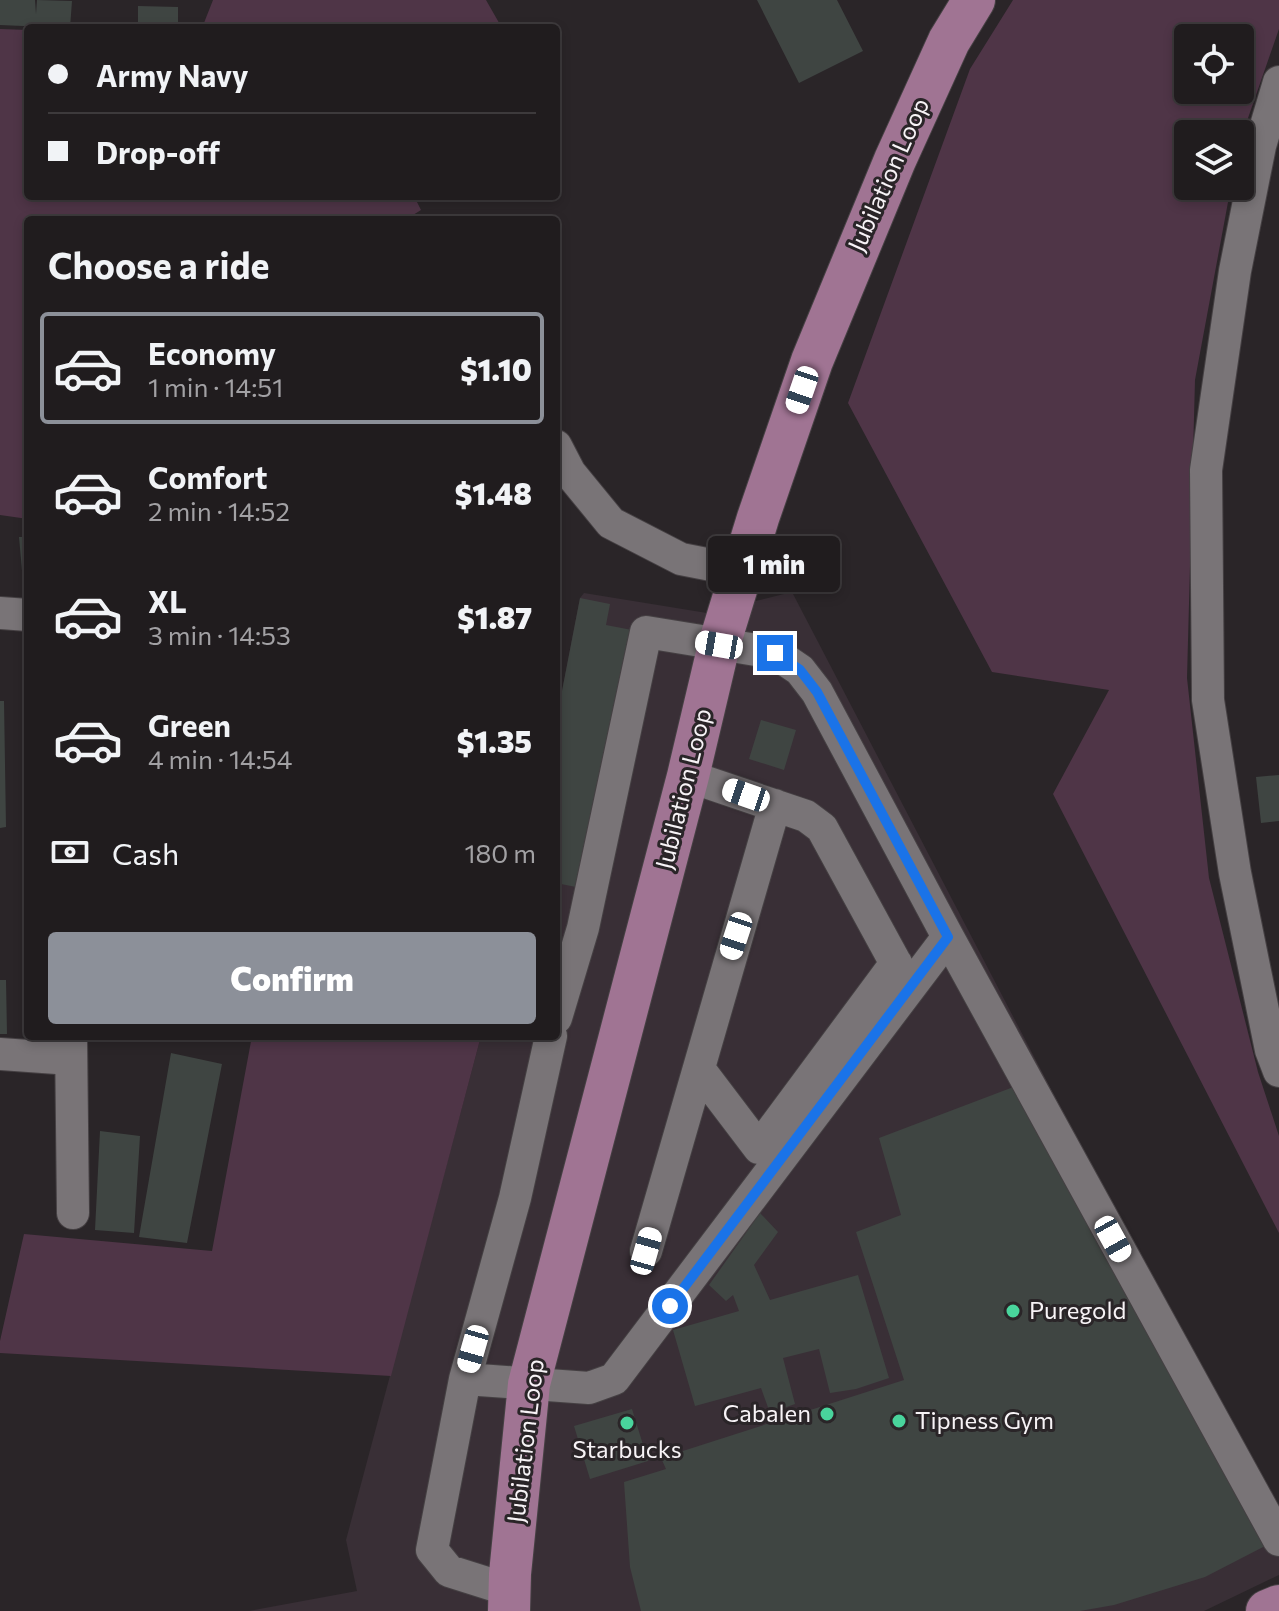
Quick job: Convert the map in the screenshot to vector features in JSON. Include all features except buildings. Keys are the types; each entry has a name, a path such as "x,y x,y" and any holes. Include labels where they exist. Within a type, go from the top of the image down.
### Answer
{"main road":[{"name":"Jubilation Loop","path":"509,1600 529,1384 688,776 719,645 812,361 855,252 949,41 974,0"},
{"path":"1267,1611 1279,1606"}],"street":[{"path":"1279,82 1270,149 1235,271 1206,470 1208,700 1235,873 1271,1050 1279,1071"},
{"path":"560,454 570,473 611,523 681,559 742,571"},
{"path":"0,613 24,615"},
{"path":"560,1005 583,928 646,632 775,653 800,670 817,692 1279,1540"},
{"path":"688,776 806,816 822,828 902,976"},
{"path":"646,1251 775,805"},
{"path":"699,1069 759,1148 902,976 948,937"},
{"path":"465,1379 589,1388 614,1379 902,976"},
{"path":"509,1600 449,1571 432,1550 465,1379 515,1198 550,1040"},
{"path":"0,1054 71,1047 73,1213"}],"shaded area":[{"path":"213,0 486,0 500,24 204,24"},
{"path":"1013,0 1279,0 1279,29 1254,101 1254,24 1174,24 1174,104 1253,104 1247,120 1174,120 1174,200 1228,200 1195,380 1187,678 1209,878 1258,1072 1279,1136 1279,1233 1053,794 1109,690 992,672 848,403 970,69"},
{"path":"0,29 24,30 24,200 416,200 421,210 411,216 24,216 24,518 0,515"},
{"path":"792,592 1279,1527 1279,1575 1204,1611 249,1611 357,1591 346,1540 480,1040 560,1040 560,701 580,598 584,593 707,613"},
{"path":"251,1040 480,1040 391,1376 0,1353 24,1234 212,1251"}],"place":[{"name":"Puregold","path":"1013,1311"},
{"name":"Cabalen","path":"827,1414"},
{"name":"Tipness Gym","path":"899,1421"},
{"name":"Starbucks","path":"627,1423"}],"route":[{"path":"670,1306 948,937 817,692 800,670 775,653"}]}
